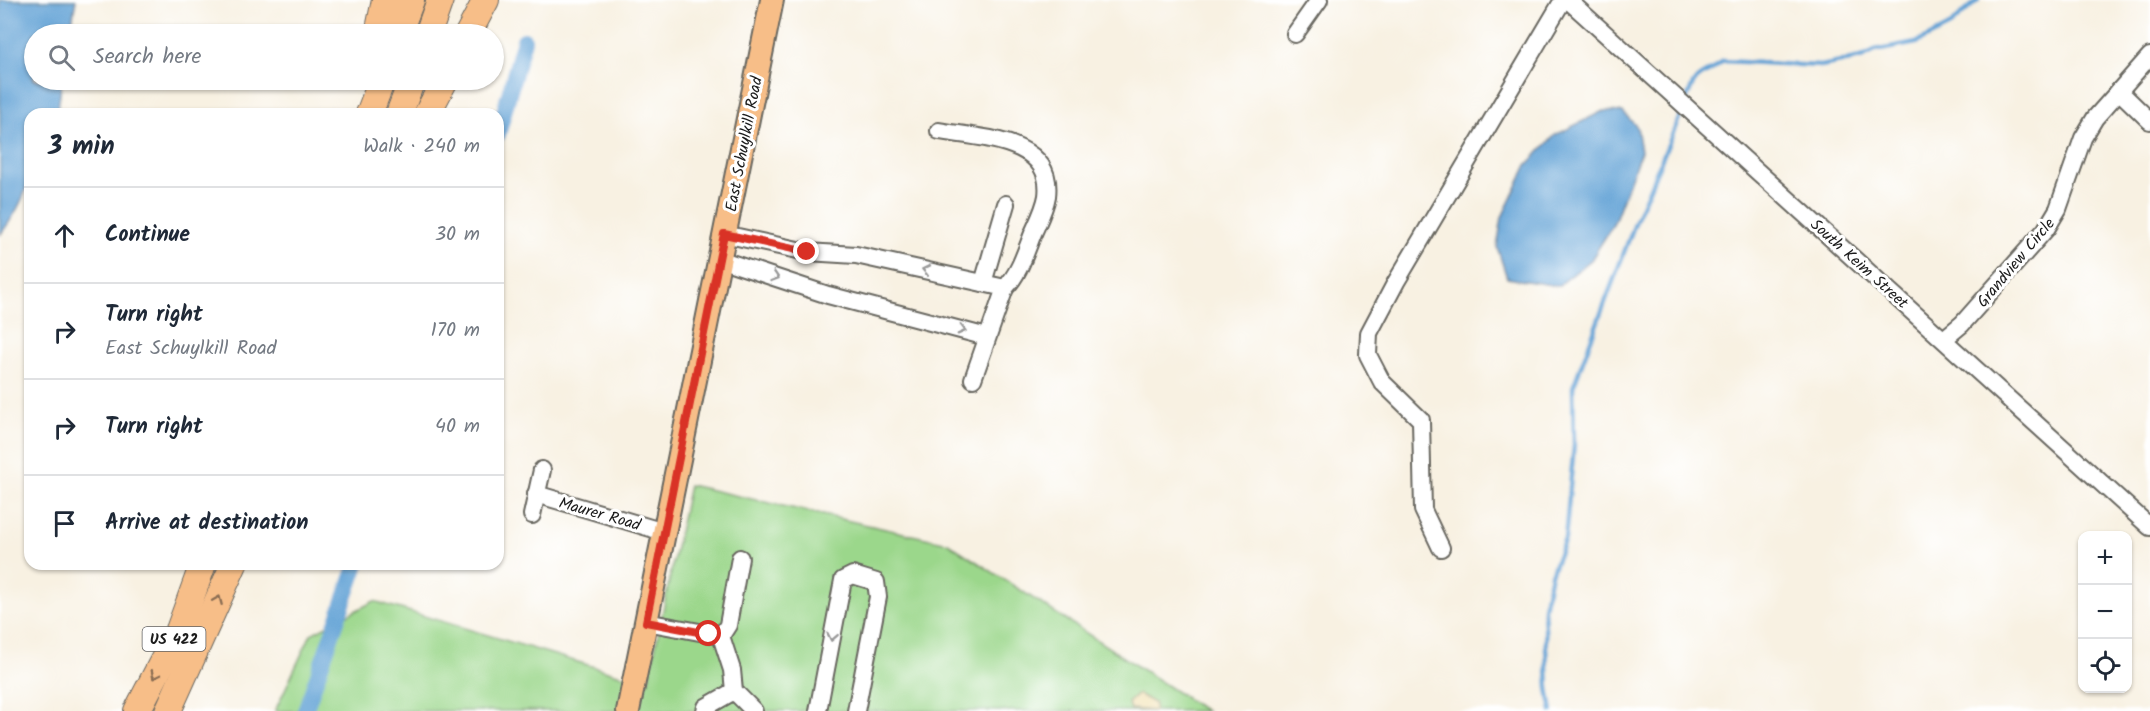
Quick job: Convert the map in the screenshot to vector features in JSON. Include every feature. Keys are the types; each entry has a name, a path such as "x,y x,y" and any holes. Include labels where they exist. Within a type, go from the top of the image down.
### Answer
{"highway":[{"path":"380,24 385,0"},
{"path":"402,24 411,0"},
{"path":"432,24 440,0"},
{"path":"473,24 486,0"},
{"path":"356,108 362,90"},
{"path":"371,108 378,90"},
{"path":"401,108 408,90"},
{"path":"430,108 440,90"},
{"name":"US 422","path":"137,711 179,630 201,570"},
{"name":"US 422","path":"168,711 231,570"}],"main road":[{"name":"East Schuylkill Road","path":"628,711 772,0"}],"street":[{"path":"1295,34 1319,0"},
{"path":"1441,548 1423,510 1421,420 1382,382 1368,355 1369,333 1396,282 1563,0"},
{"name":"South Keim Street","path":"1568,0 2150,527"},
{"name":"Grandview Circle","path":"1944,339 1962,324 2046,229 2058,209 2083,138 2095,118 2150,56"},
{"path":"2119,91 2150,121"},
{"path":"939,131 1019,147 1038,160 1043,171 1047,195 1018,270 1005,288 973,379"},
{"path":"983,283 1006,204"},
{"path":"724,234 807,252 856,255 1005,288"},
{"path":"719,259 828,295 987,337"},
{"name":"Maurer Road","path":"532,515 542,470"},
{"name":"Maurer Road","path":"536,494 664,531"},
{"path":"721,636 728,625 740,558"},
{"path":"818,711 843,580 853,575 876,582 878,597 856,711"},
{"path":"646,622 721,636"},
{"path":"721,636 732,670 734,691 754,711"},
{"path":"705,711 706,706 734,691"}],"green space":[{"path":"689,485 948,543 1206,711 275,711 311,634 374,601 648,683"}],"sand":[{"path":"1138,694 1155,704 1154,711 1130,709 1128,703"}],"water":[{"path":"0,0 76,0 72,24 24,24 24,90 61,90 58,108 24,108 24,194 12,219 0,235"},
{"path":"1603,111 1623,112 1637,127 1641,151 1613,225 1591,260 1558,286 1507,278 1497,247 1502,217 1527,165 1555,135"}],"waterway":[{"path":"1686,101 1697,79 1723,61 1821,66 1861,58 1875,51 1916,43 1948,27 1978,0"},
{"path":"504,112 524,40"},
{"path":"1552,711 1548,688 1544,608 1551,574 1565,539 1574,445 1573,387 1637,218 1683,109"},
{"path":"305,711 355,570"}],"route":[{"path":"709,634 646,622 724,234 807,252"}]}
